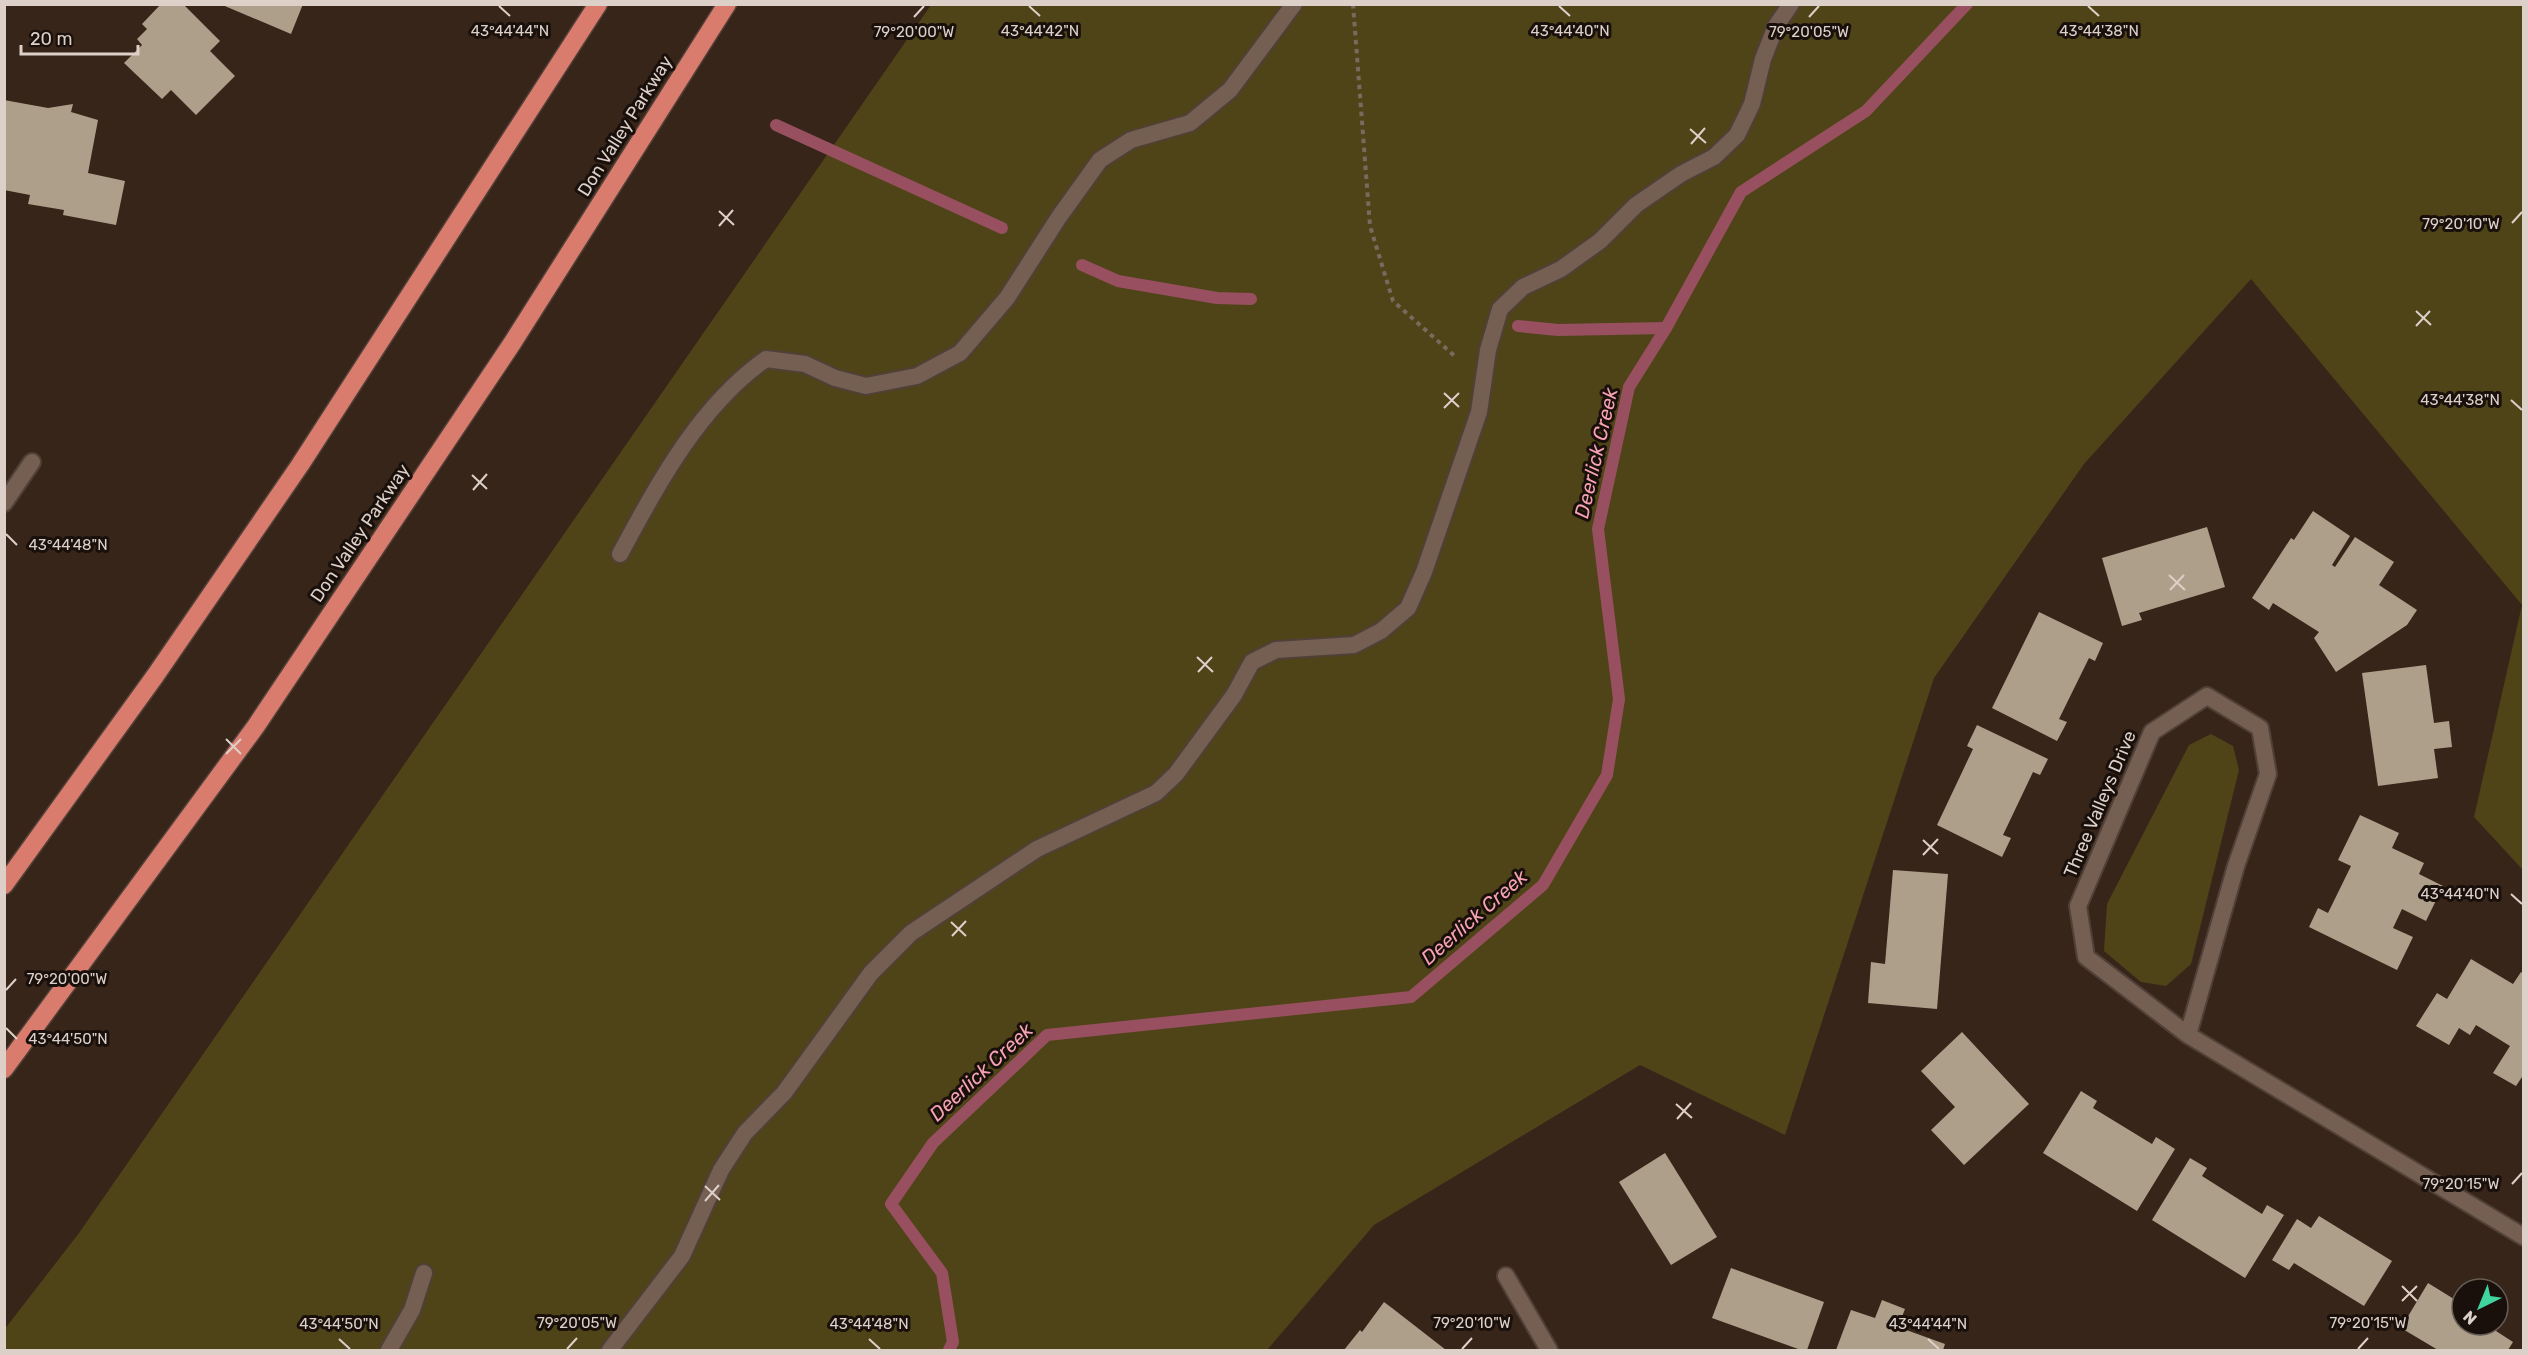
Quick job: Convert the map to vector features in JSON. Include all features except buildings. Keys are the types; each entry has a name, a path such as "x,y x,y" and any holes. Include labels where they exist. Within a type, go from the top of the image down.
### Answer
{"highway":[{"path":"4,885 155,676 293,474 598,4"},
{"name":"Don Valley Parkway","path":"4,1069 256,726 513,342 728,4"}],"street":[{"path":"620,554 661,480 700,424 743,375 766,359 805,364 835,378 866,386 917,376 960,353 1007,298 1059,217 1100,160 1131,140 1190,123 1230,90 1294,4"},
{"path":"610,1350 682,1256 721,1170 745,1133 784,1093 870,973 911,933 1037,849 1156,793 1176,774 1215,721 1234,695 1252,662 1276,650 1354,645 1381,631 1408,608 1424,572 1479,412 1488,350 1500,309 1523,287 1561,269 1600,241 1636,205 1681,174 1714,157 1737,135 1752,104 1763,59 1776,26 1791,4"},
{"path":"4,503 32,462"},
{"name":"Three Valleys Drive","path":"2188,1035 2236,866 2268,774 2260,728 2207,696 2152,732 2078,906 2086,957 2188,1035 2523,1237"},
{"path":"389,1350 412,1310 424,1273"},
{"path":"1506,1276 1549,1350"}],"path":[{"path":"1353,4 1370,226 1393,301 1482,381"}],"shaded area":[{"path":"931,5 2523,5 2523,870 2474,817 2522,605 2251,279 2084,464 1934,678 1785,1135 1640,1065 1374,1225 1267,1350 5,1350 4,1330 79,1233"},
{"path":"2211,734 2233,746 2239,770 2191,964 2166,986 2141,982 2104,951 2107,904 2189,745"}],"waterway":[{"name":"Deerlick Creek","path":"949,1350 953,1342 942,1273 891,1204 933,1143 1047,1035 1411,997 1543,885 1607,775 1619,699 1598,529 1629,387 1666,328 1741,192 1866,111 1967,4"},
{"path":"776,125 1002,228"},
{"path":"1082,265 1118,281 1217,298 1251,299"},
{"path":"1518,326 1558,330 1666,328"}]}
